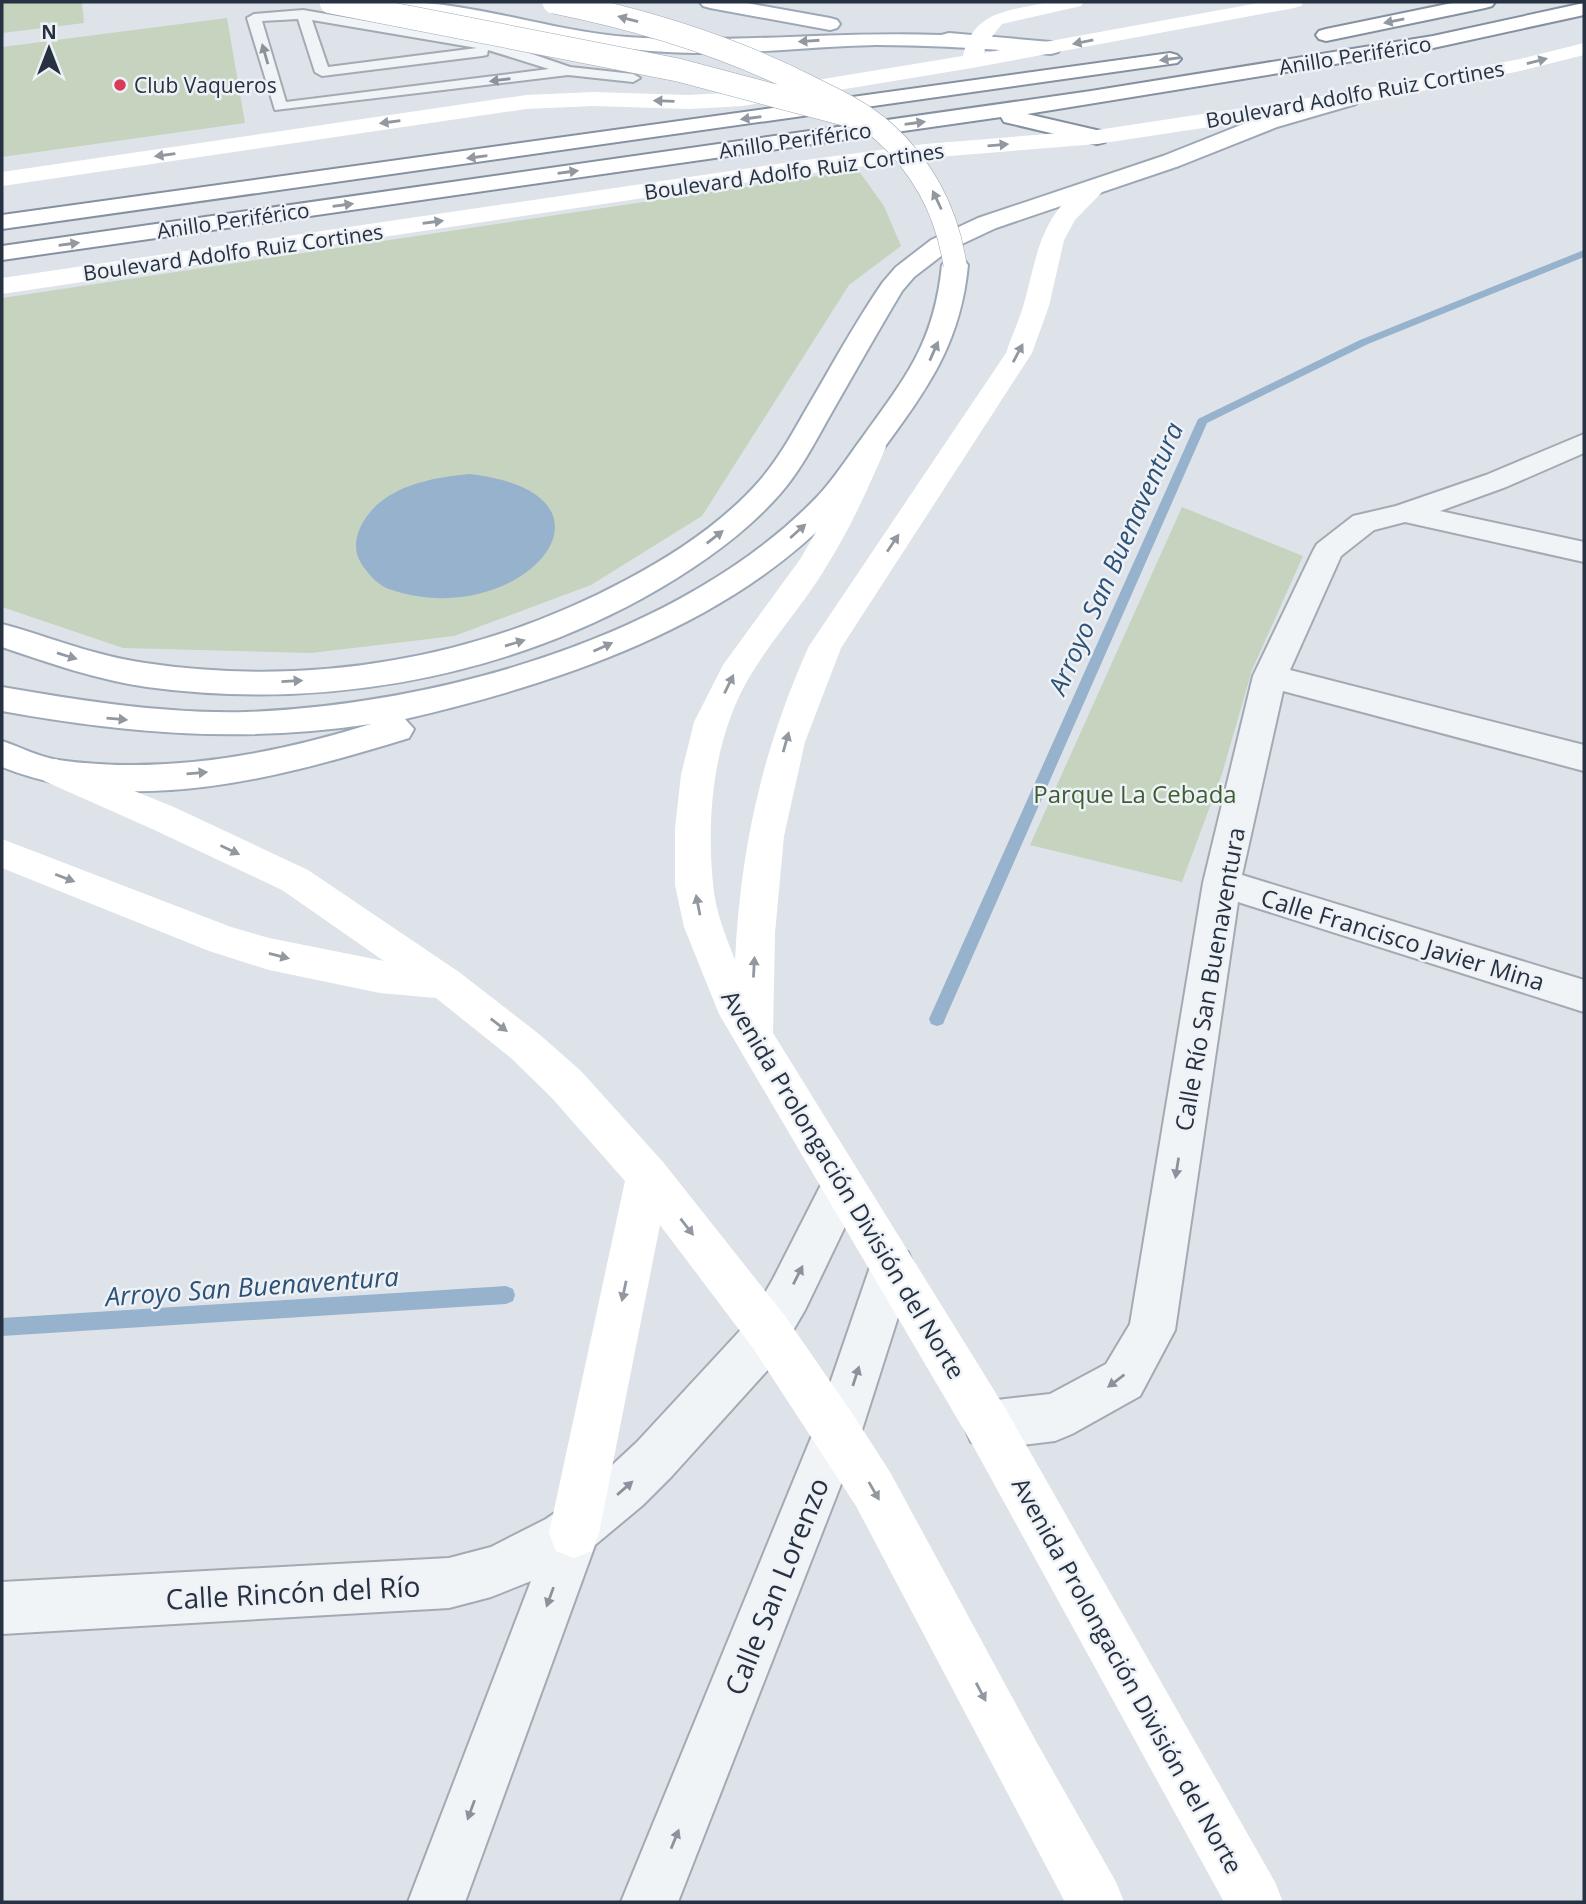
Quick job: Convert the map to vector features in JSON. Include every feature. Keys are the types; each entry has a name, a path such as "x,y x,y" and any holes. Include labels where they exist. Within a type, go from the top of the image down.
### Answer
{"main road":[{"path":"331,2 871,111 928,69"},
{"path":"401,2 593,40 696,47 856,39 974,52 1051,48 1294,2"},
{"path":"451,2 631,39 797,95"},
{"path":"56,772 147,776 250,766 374,736 442,713 574,660 663,620 745,572 788,541 823,508 852,475 900,410 935,349 946,321 954,293 954,247 931,188 871,111 729,51 632,20 554,2"},
{"path":"710,2 974,52"},
{"path":"2,179 526,102 593,99 718,102 797,95 928,69 974,52 995,20 1074,2"},
{"name":"Anillo Periférico","path":"1304,39 1485,2"},
{"name":"Anillo Periférico","path":"2,253 986,113 1433,42 1584,9"},
{"name":"Boulevard Adolfo Ruiz Cortines","path":"2,286 925,152 1097,137 1348,99 1520,65 1584,49"},
{"name":"Anillo Periférico","path":"2,222 871,111 1196,55"},
{"path":"2,635 79,660 145,675 188,680 270,682 367,676 423,668 490,651 574,621 684,560 744,513 771,486 792,460 892,287 920,259 940,245 987,223 1171,161 1269,122 1348,99"},
{"path":"925,152 986,113 1097,137"},
{"path":"753,1035 756,922 766,823 787,738 806,685 825,646 1019,352 1035,308 1048,246 1055,229 1065,214 1095,187"},
{"name":"Avenida Prolongación División del Norte","path":"874,442 844,509 814,562 735,673 710,722 699,775 693,828 694,885 703,927 727,991 842,1187 988,1425 1255,1902"},
{"path":"2,699 100,717 158,722 262,723 371,714 427,705 529,677"},
{"path":"2,754 56,772 163,818 295,880 445,984 525,1046 566,1084 648,1177 769,1332 837,1433 873,1489 1018,1762 1096,1902"},
{"path":"3,857 223,940 269,954 380,977 445,984"},
{"path":"574,1533 648,1177"}],"street":[{"name":"Calle Río San Buenaventura","path":"988,1425 1055,1417 1123,1380 1152,1330 1222,883 1270,676 1328,551 1364,523 1405,513 1496,481 1584,443"},
{"path":"1405,513 1584,552"},
{"path":"1270,676 1584,758"},
{"name":"Calle Francisco Javier Mina","path":"1222,883 1584,996"},
{"name":"Calle Rincón del Río","path":"2,1608 449,1583 481,1577 514,1565 574,1533 647,1469 769,1332 842,1187"},
{"name":"Calle San Lorenzo","path":"649,1902 837,1433 892,1267"},
{"path":"437,1902 574,1533"}],"lane":[{"path":"303,14 322,72 593,40"},
{"path":"568,71 506,49 303,14 254,18 280,107 568,71 634,78"}],"green space":[{"path":"2,2 82,2 84,23 2,33"},
{"name":"Club Vaqueros","path":"227,18 245,123 2,157 2,47"},
{"path":"858,170 884,206 901,246 849,285 702,516 591,585 454,636 311,653 123,648 2,607 2,298"},
{"name":"Parque La Cebada","path":"1182,507 1303,556 1252,670 1222,774 1182,882 1030,845"}],"water":[{"path":"469,474 521,486 548,507 555,531 544,556 519,577 483,593 439,598 382,586 361,563 356,550 358,532 368,514 392,494 407,487 438,478"}],"waterway":[{"name":"Arroyo San Buenaventura","path":"937,1019 1202,421 1364,342 1584,253"},
{"name":"Arroyo San Buenaventura","path":"2,1327 506,1295"}],"place":[{"name":"Club Vaqueros","path":"120,85"}]}
